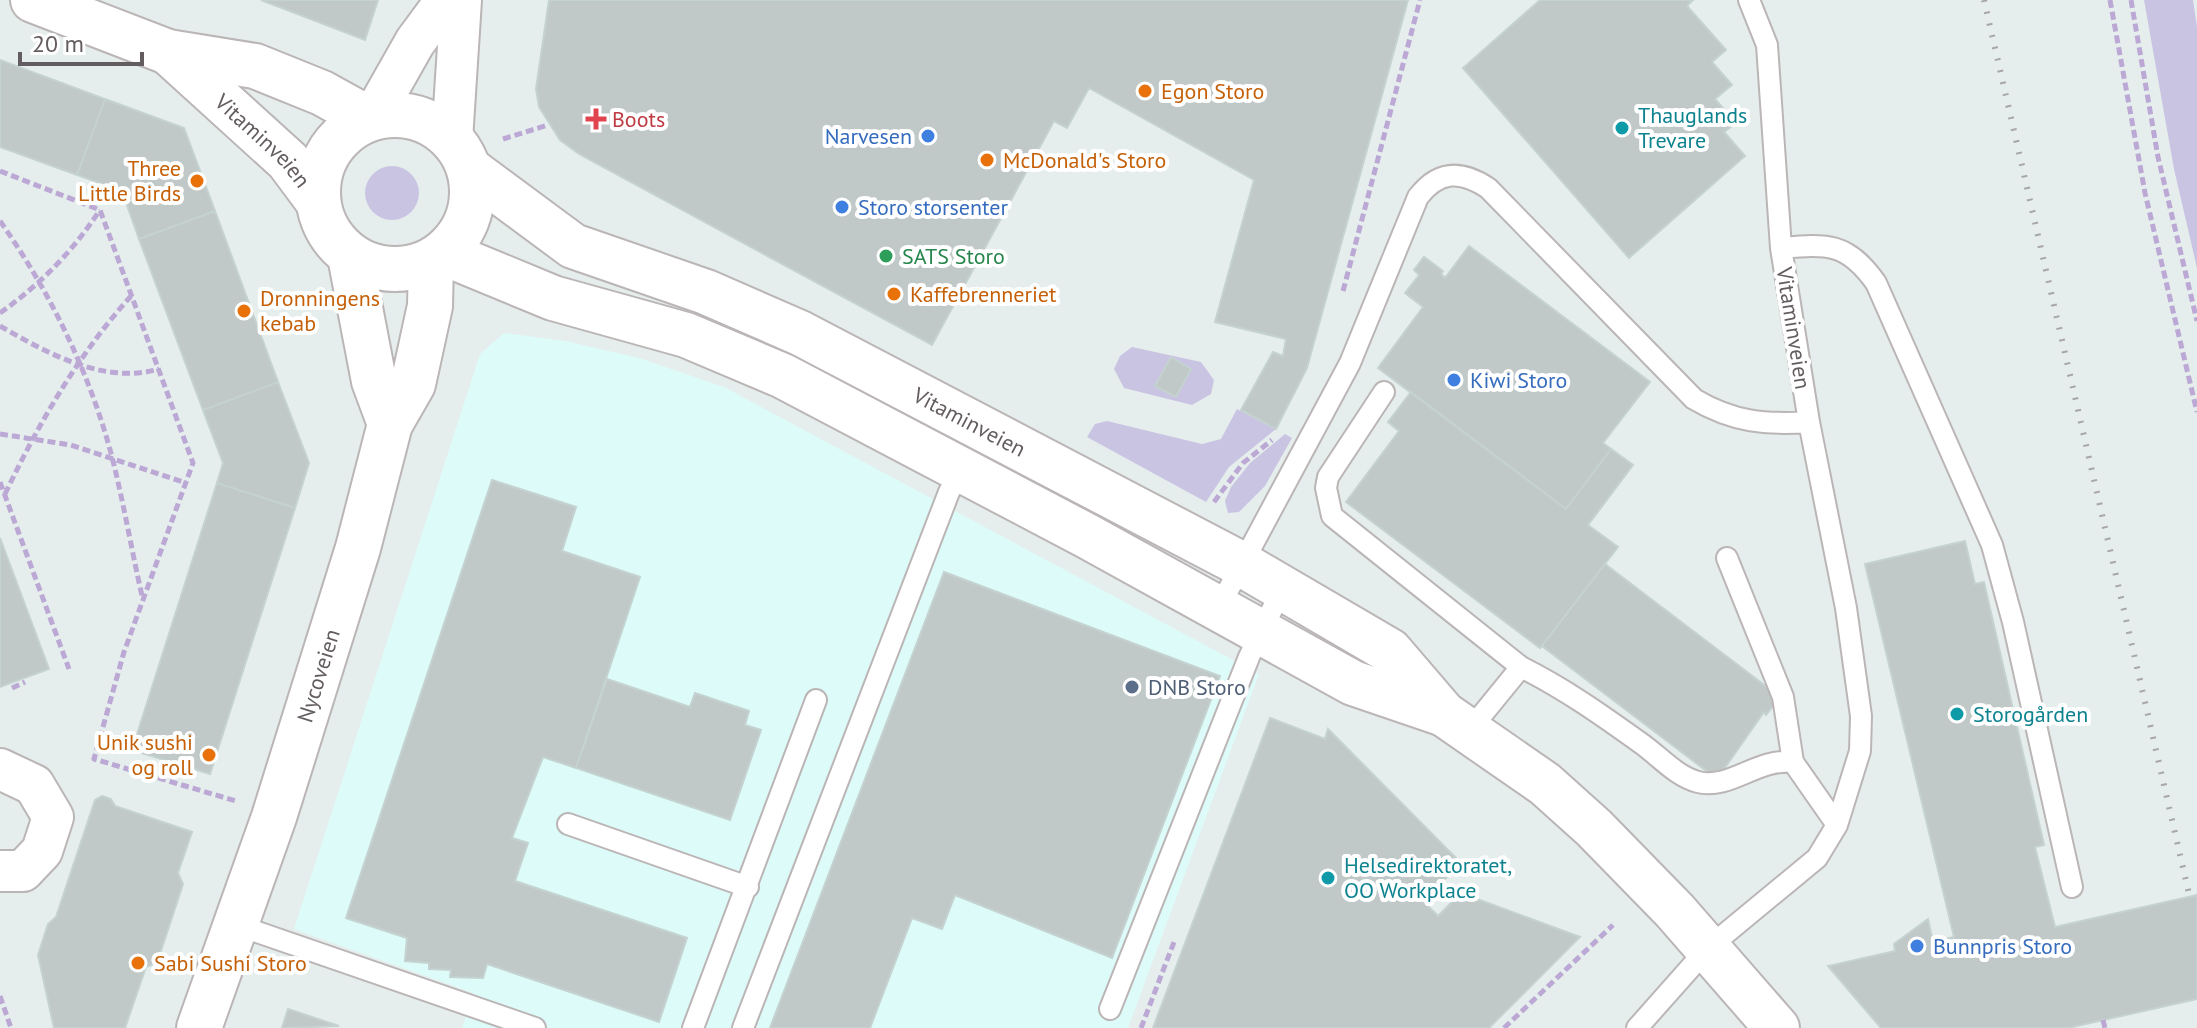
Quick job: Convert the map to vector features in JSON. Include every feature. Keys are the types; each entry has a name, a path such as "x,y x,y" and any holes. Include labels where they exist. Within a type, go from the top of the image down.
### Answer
{"street":[{"name":"Vitaminveien","path":"33,0 168,52 255,66 322,93 371,118"},
{"path":"371,118 399,68 446,0"},
{"path":"461,0 461,155 471,206 461,231 438,257 415,268 381,269 350,256 328,231 317,200 318,182 329,150 354,126 371,118 416,117 461,155"},
{"name":"Vitaminveien","path":"168,52 288,161 317,200"},
{"name":"Vitaminveien","path":"461,155 573,246 706,292 800,333 1243,565 1390,651 1456,723 1555,793 1604,839 1708,948 1777,1028"},
{"path":"350,256 374,381 390,424"},
{"name":"Vitaminveien","path":"438,257 553,298 686,335 738,356 961,470 1353,683 1456,723"},
{"name":"Nycoveien","path":"199,1028 276,812 358,548 390,424 413,384 438,257"},
{"path":"0,769 34,785 53,817 42,851 23,871 0,871"}],"lane":[{"path":"1749,0 1767,45 1781,248"},
{"path":"1218,609 1350,363 1418,197 1428,184 1443,175 1458,173 1488,188 1694,399 1744,422 1809,422"},
{"name":"Vitaminveien","path":"1708,948 1817,858 1837,825 1860,751 1861,716 1846,608 1809,422 1781,248 1836,247 1851,253 1876,283 1992,545 2013,622 2072,887"},
{"path":"1384,392 1328,477 1326,488 1332,516 1521,667 1567,691 1675,771 1697,782 1716,784 1766,762 1793,762"},
{"path":"743,1028 949,492 961,470"},
{"path":"1727,558 1783,697 1793,762 1837,825"},
{"path":"1110,1009 1260,633 1283,587"},
{"path":"1456,723 1521,667"},
{"path":"693,1028 816,700"},
{"path":"568,824 748,887"},
{"path":"237,925 535,1028"},
{"path":"1637,1028 1708,948"}],"path":[{"path":"1338,306 1420,0"},
{"path":"2110,0 2145,193 2197,412"},
{"path":"2131,0 2158,157 2197,321"},
{"path":"503,139 548,125"},
{"path":"0,171 100,210 193,463 143,601 94,759 276,812"},
{"path":"1366,207 1379,209"},
{"path":"0,313 40,284 77,244 100,210"},
{"path":"0,221 67,332 112,457 143,601"},
{"path":"5,494 32,438 77,363 131,296"},
{"path":"0,326 38,348 117,375 159,369"},
{"path":"1207,513 1243,463 1280,433"},
{"path":"0,434 32,438 112,457 186,483"},
{"path":"0,482 69,669"},
{"path":"12,688 25,682"},
{"path":"1504,1028 1613,925"},
{"path":"0,996 11,1028"},
{"path":"2103,1020 2105,1028"}],"shaded area":[{"path":"2144,0 2193,0 2197,27 2197,268 2174,169"},
{"path":"392,166 411,174 419,193 411,212 392,220 373,212 365,193 373,174"},
{"path":"504,333 565,341 639,358 724,387 1259,674 1128,1028 462,1028 473,993 294,929 480,354"},
{"path":"1132,347 1201,362 1214,380 1211,394 1192,405 1124,388 1114,369 1120,356"},
{"path":"1237,409 1276,429 1229,467 1206,502 1087,437 1095,424 1107,421 1202,444 1221,439"},
{"path":"1285,434 1292,438 1265,486 1239,512 1228,513 1225,501 1231,487 1250,463"}],"building":[{"path":"261,0 378,0 365,40"},
{"name":"Storo storsenter","path":"549,0 1408,0 1307,368 1276,429 1241,410 1273,352 1283,356 1286,339 1215,322 1254,180 1089,88 1067,128 1054,121 932,345 579,154 560,140 539,107 536,89"},
{"name":"Thauglands Trevare","path":"1540,0 1693,0 1687,6 1726,50 1712,62 1732,85 1715,99 1736,123 1724,132 1745,156 1629,258 1463,68"},
{"path":"0,60 105,99 77,175 0,147"},
{"path":"105,99 184,128 215,211 139,239 122,191 77,175"},
{"path":"215,211 278,382 203,410 139,239"},
{"path":"1469,246 1650,382 1603,443 1611,449 1566,509 1378,368 1423,307 1405,293 1419,275 1414,270 1424,257 1443,271 1441,274 1445,278"},
{"path":"1171,357 1191,369 1176,397 1155,386"},
{"path":"278,382 309,463 295,508 217,483 223,463 203,410"},
{"path":"1411,392 1566,509 1611,449 1633,465 1588,525 1618,547 1540,648 1346,502 1399,431 1388,422"},
{"path":"492,480 576,507 562,551 640,577 576,768 543,757 512,838 528,843 515,881 687,938 659,1022 487,964 483,978 450,977 451,970 429,969 429,963 405,961 407,938 346,918"},
{"path":"217,483 295,508 210,774 132,750"},
{"path":"0,538 49,669 0,687"},
{"name":"Storogården","path":"1965,541 1975,584 1984,582 2044,845 2035,847 2055,927 2197,895 2197,999 2068,1028 1881,1028 1828,966 1895,951 1894,944 1928,919 1933,942 1954,937 1865,564"},
{"path":"1605,564 1780,697 1766,715 1764,712 1717,779 1542,646"},
{"path":"944,572 1220,676 1112,958 955,895 942,929 912,918 870,1028 770,1028"},
{"path":"607,679 690,707 695,693 749,711 745,725 761,730 730,820 576,768"},
{"name":"Helsedirektoratet, OO Workplace","path":"1270,718 1325,739 1328,729 1461,863 1423,901 1438,916 1461,893 1580,937 1489,1028 1153,1028"},
{"path":"102,796 111,799 115,806 192,832 178,873 183,884 157,963 146,967 125,1028 54,1028 38,955 48,924 56,917 95,800"},
{"path":"288,1009 339,1026 282,1028"}],"railway":[{"path":"1984,0 2189,894"}],"place":[{"name":"Egon Storo","path":"1145,91"},
{"name":"Boots","path":"596,119"},
{"name":"Thauglands Trevare","path":"1622,128"},
{"name":"Narvesen","path":"928,136"},
{"name":"McDonald's Storo","path":"987,160"},
{"name":"Three Little Birds","path":"197,181"},
{"name":"Storo storsenter","path":"842,207"},
{"name":"SATS Storo","path":"886,256"},
{"name":"Kaffebrenneriet","path":"894,294"},
{"name":"Dronningens kebab","path":"244,311"},
{"name":"Kiwi Storo","path":"1454,380"},
{"name":"DNB Storo","path":"1132,687"},
{"name":"Storogården","path":"1957,714"},
{"name":"Unik sushi og roll","path":"209,755"},
{"name":"Helsedirektoratet, OO Workplace","path":"1328,878"},
{"name":"Bunnpris Storo","path":"1917,946"},
{"name":"Sabi Sushi Storo","path":"138,963"}]}
